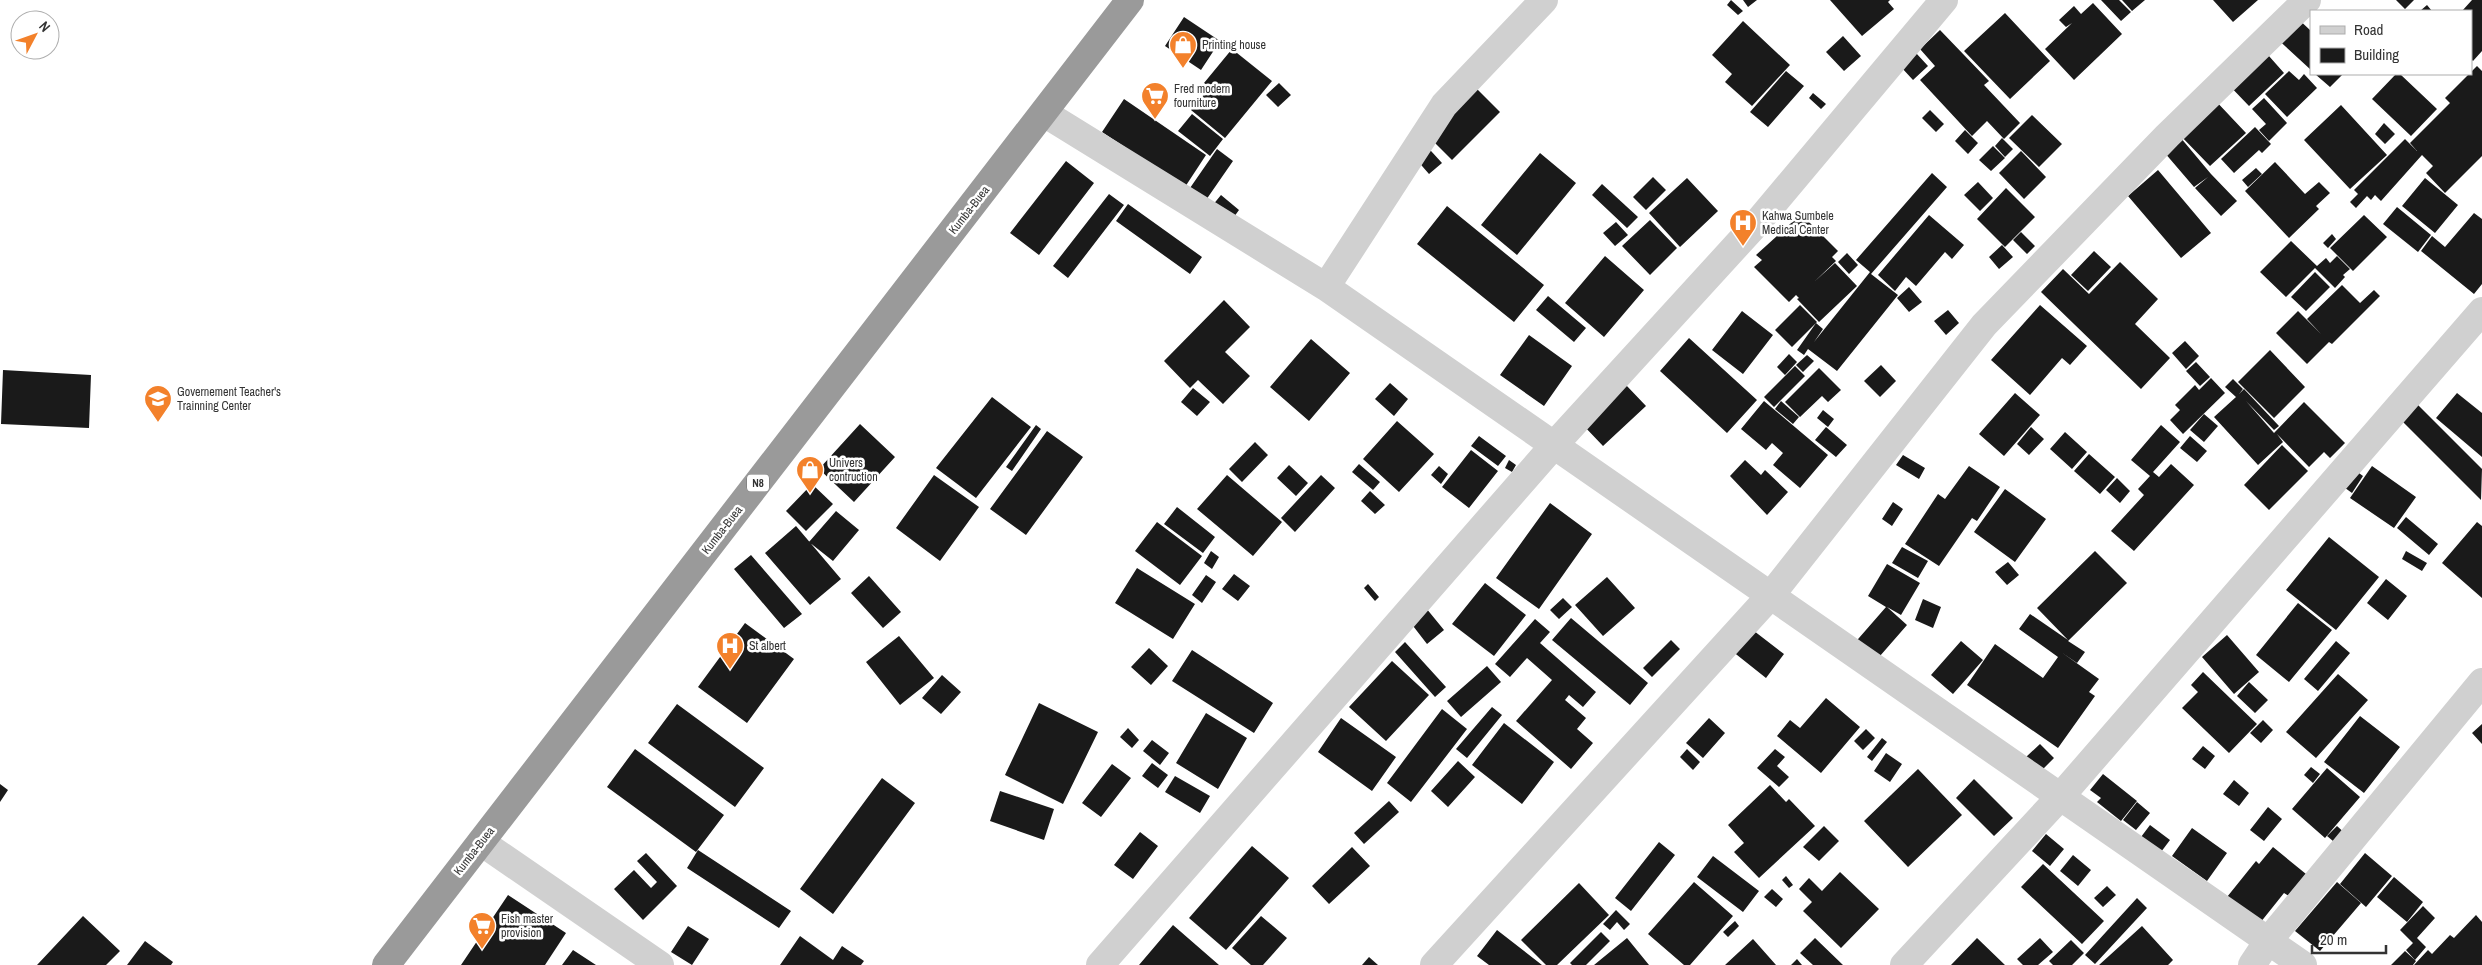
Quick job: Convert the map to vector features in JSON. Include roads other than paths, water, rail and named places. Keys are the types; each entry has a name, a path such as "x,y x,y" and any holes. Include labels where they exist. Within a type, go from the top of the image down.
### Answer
{"highway":[{"name":"Kumba-Buea","path":"386,965 1130,0"}],"street":[{"path":"1326,287 1444,106 1544,0"},
{"path":"1100,965 1555,444 1757,223 1944,0"},
{"path":"1434,965 1771,595 1984,325 2167,136 2307,0"},
{"path":"1044,113 1326,287 1555,444 2303,965"},
{"path":"1904,965 2060,797 2482,311"},
{"path":"2252,965 2268,941 2482,682"},
{"path":"481,842 660,965"}],"place":[{"name":"Printing house","path":"1183,69"},
{"name":"Fred modern fourniture","path":"1155,120"},
{"name":"Kahwa Sumbele Medical Center","path":"1743,247"},
{"name":"Governement Teacher's Trainning Center","path":"158,423"},
{"name":"Univers contruction","path":"810,494"},
{"name":"St albert","path":"730,670"},
{"name":"Fish master provision","path":"482,950"}]}
